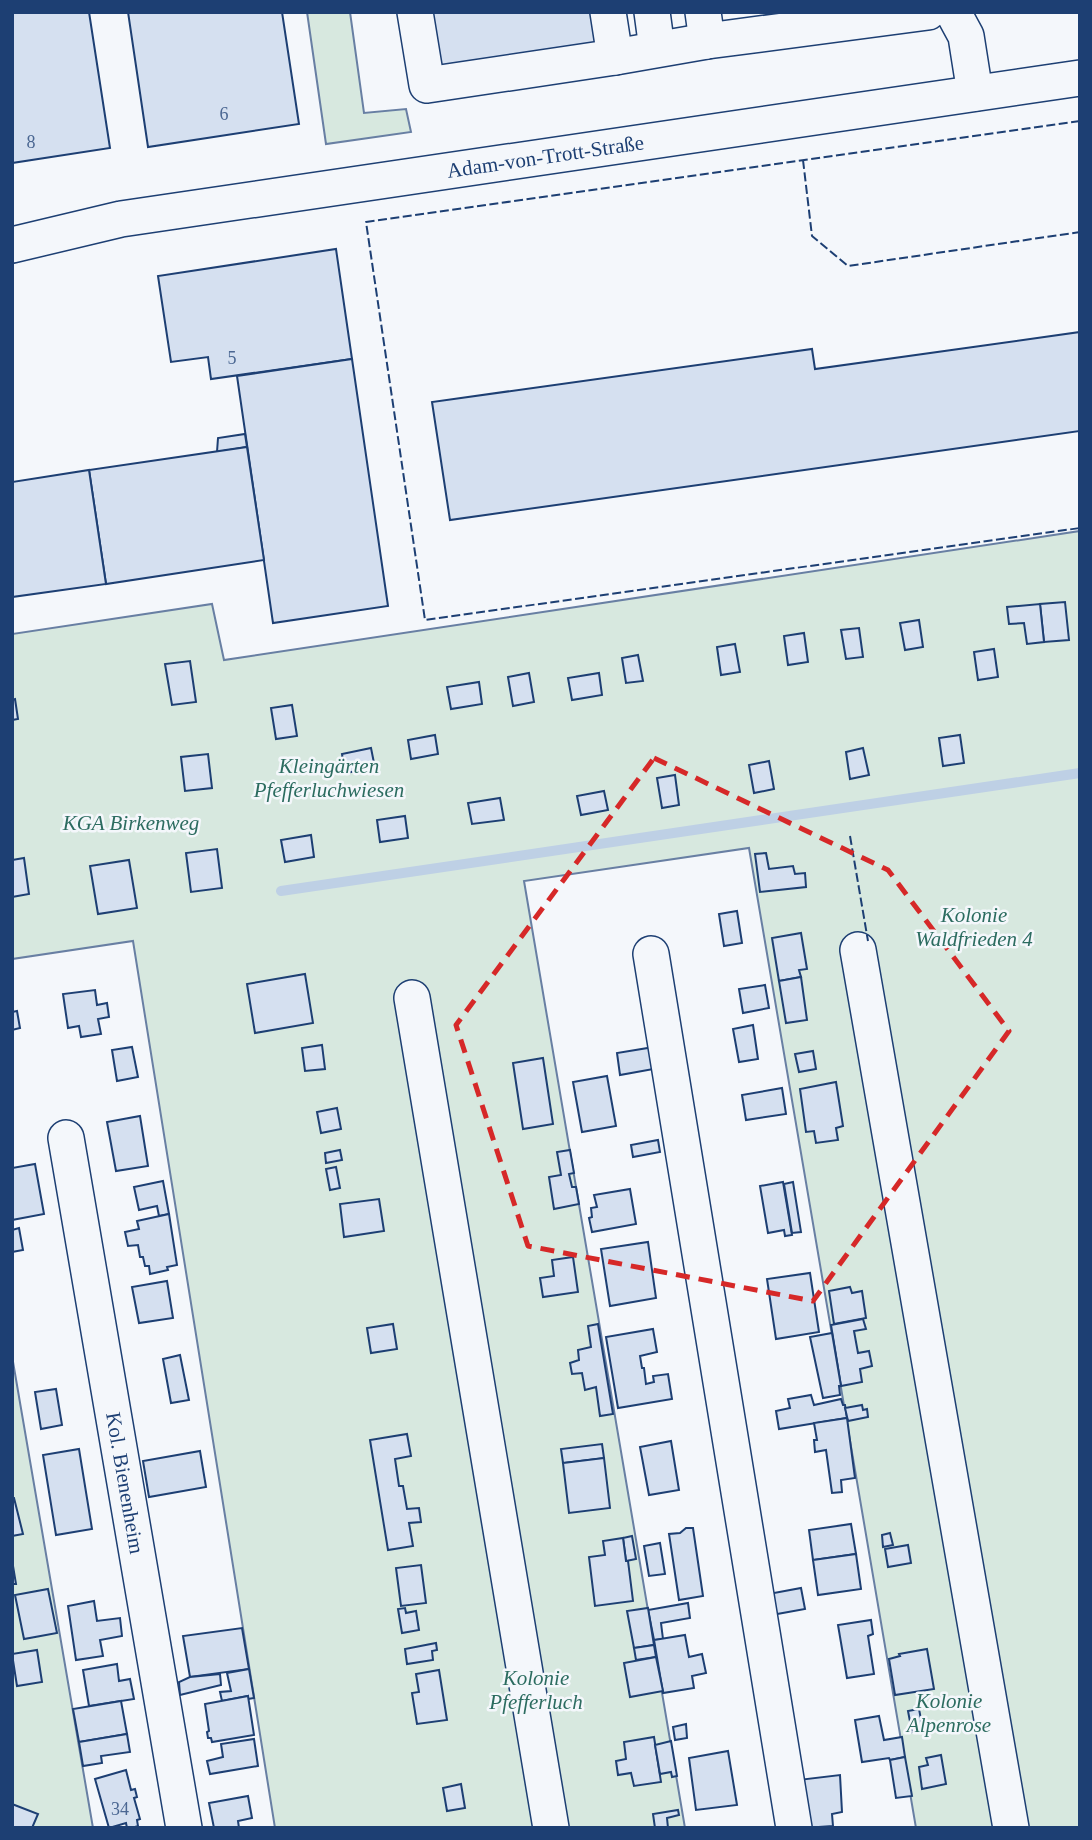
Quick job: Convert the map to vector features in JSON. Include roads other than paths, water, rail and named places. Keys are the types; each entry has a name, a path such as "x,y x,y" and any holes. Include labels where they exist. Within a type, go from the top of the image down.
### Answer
{"street":[{"path":"415,12 427,85 657,49 705,27 928,12"},
{"path":"608,12 615,57"},
{"path":"652,12 657,49"},
{"path":"953,12 966,36 975,93"},
{"name":"Adam-von-Trott-Straße","path":"12,246 121,219 1080,78"},
{"path":"858,950 1011,1828"},
{"path":"651,954 794,1828"},
{"path":"412,998 551,1828"},
{"name":"Kol. Bienenheim","path":"66,1138 184,1828"}],"waterway":[{"path":"281,891 1080,773"}],"park label":[{"name":"Kleingärten Pfefferluchwiesen","path":"329,778"},
{"name":"KGA Birkenweg","path":"131,823"},
{"name":"Kolonie Waldfrieden 4","path":"974,927"},
{"name":"Kolonie Pfefferluch","path":"536,1690"},
{"name":"Kolonie Alpenrose","path":"949,1713"}]}
